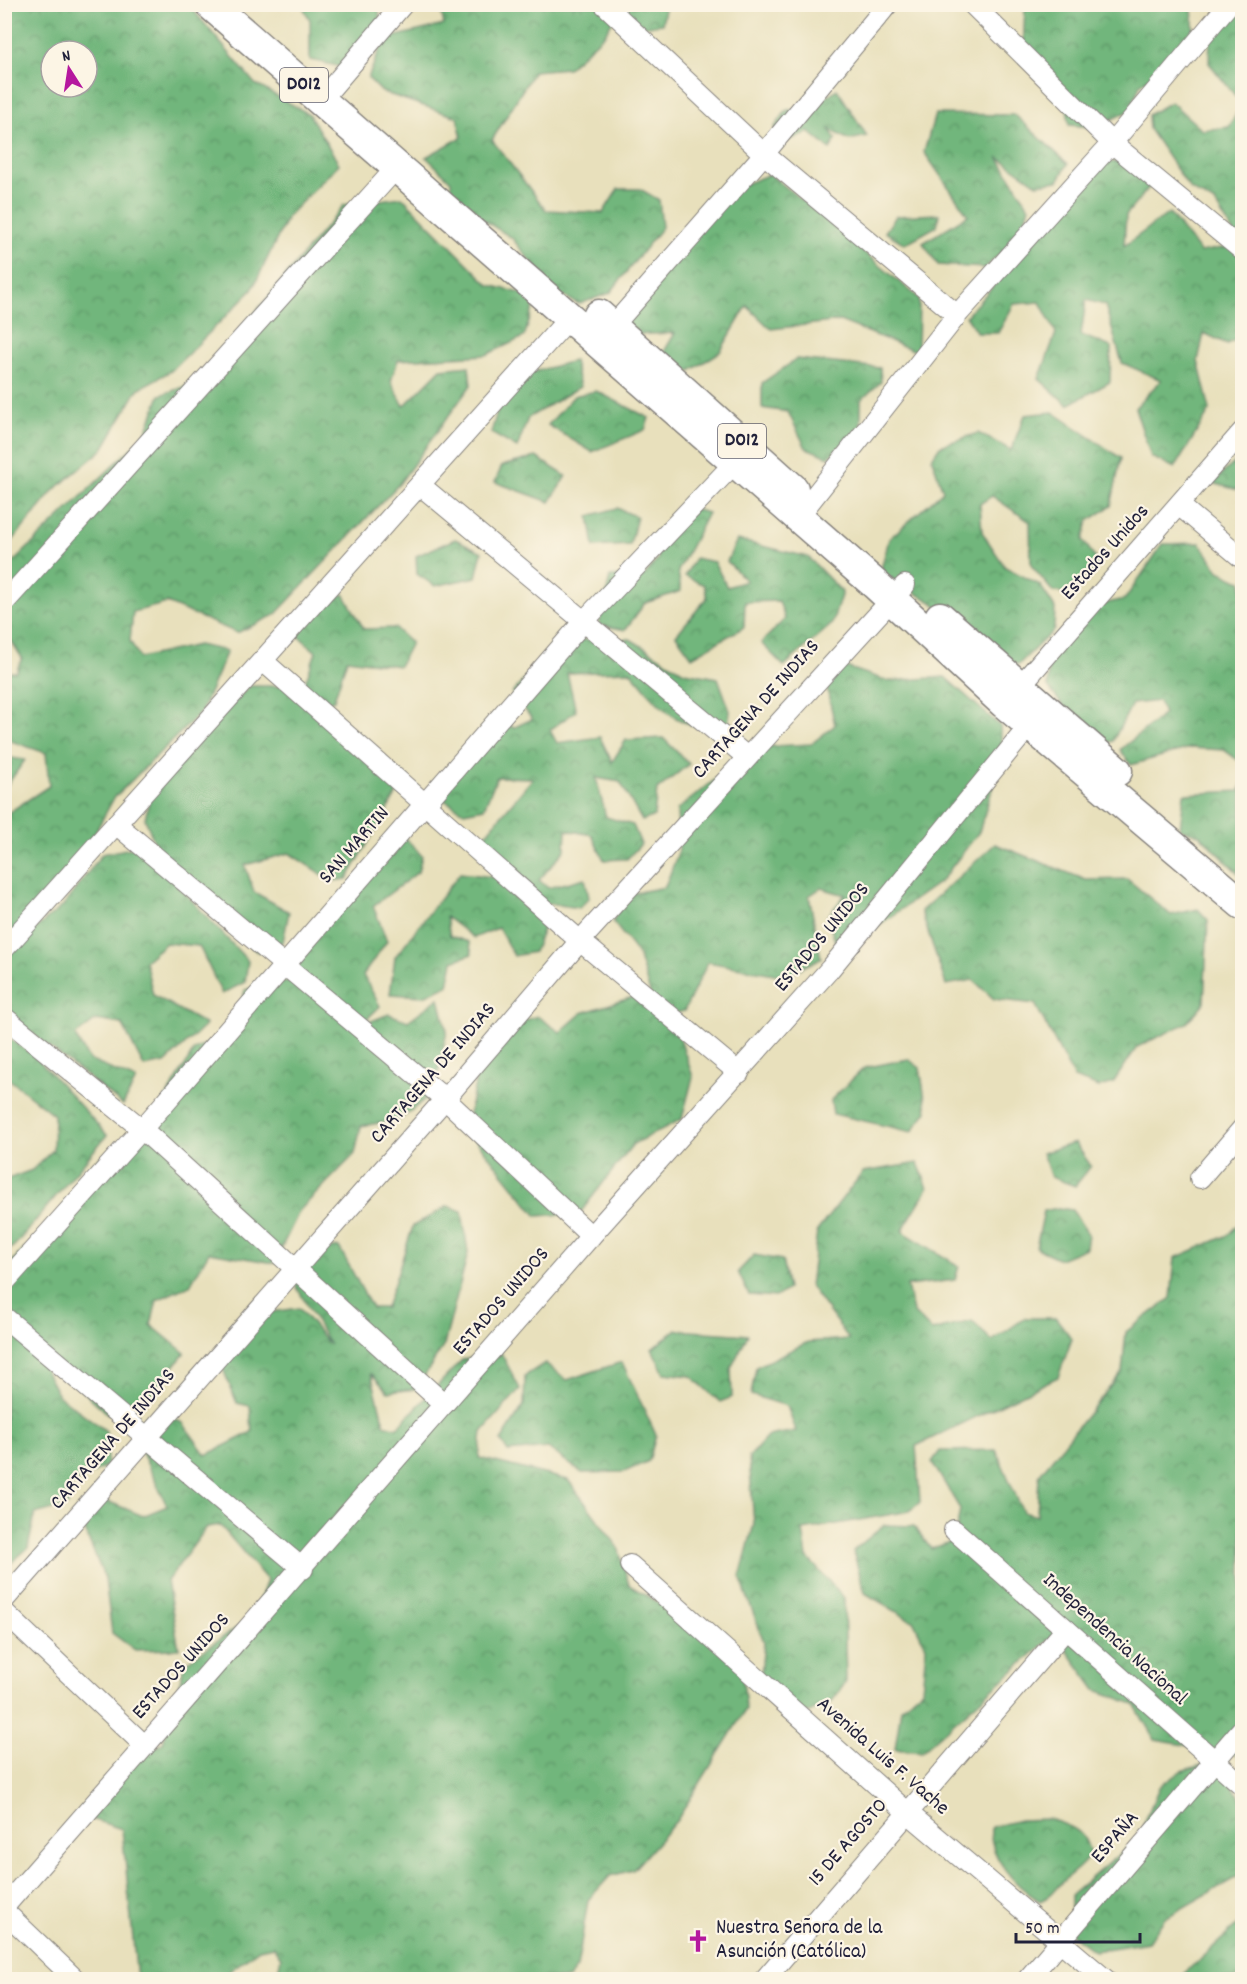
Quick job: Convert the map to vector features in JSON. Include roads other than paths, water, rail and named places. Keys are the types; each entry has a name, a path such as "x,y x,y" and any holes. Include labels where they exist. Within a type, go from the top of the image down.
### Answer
{"main road":[{"name":"D012","path":"210,4 327,93 612,327 742,455"},
{"name":"D012","path":"241,4 398,166 570,317 742,455 1011,695 1242,877"},
{"name":"D012","path":"1011,695 1030,726 1242,904"}],"street":[{"path":"327,93 403,4"},
{"path":"604,4 764,154 957,315"},
{"path":"612,327 764,154 888,4"},
{"path":"972,4 1112,143 1242,250"},
{"path":"804,510 957,315 1112,143 1229,4"},
{"path":"4,603 398,166"},
{"path":"4,950 570,317"},
{"name":"Estados Unidos","path":"1011,695 1180,506 1242,432"},
{"name":"SAN MARTIN","path":"4,1283 142,1129 584,621 742,455"},
{"path":"420,485 747,757"},
{"path":"1180,506 1242,558"},
{"name":"CARTAGENA DE INDIAS","path":"4,1600 445,1100 580,941 898,592"},
{"path":"263,661 580,941 739,1073"},
{"name":"ESTADOS UNIDOS","path":"4,1907 144,1745 303,1569 591,1236 830,969 1030,726"},
{"path":"116,824 445,1100 591,1236"},
{"path":"4,1017 142,1129 297,1267 444,1404"},
{"path":"1200,1178 1242,1129"},
{"path":"4,1317 303,1569"},
{"name":"Independencia Nacional","path":"954,1530 1242,1785"},
{"name":"Avenida Luis F. Vache","path":"630,1565 907,1812 1106,1980"},
{"path":"4,1612 144,1745"},
{"name":"15 DE AGOSTO","path":"765,1979 1066,1629"},
{"name":"ESPAÑA","path":"1027,1980 1242,1729"},
{"path":"4,1911 76,1980"}],"place":[{"name":"Nuestra Señora de la Asunción (Católica)","path":"698,1941"}]}
